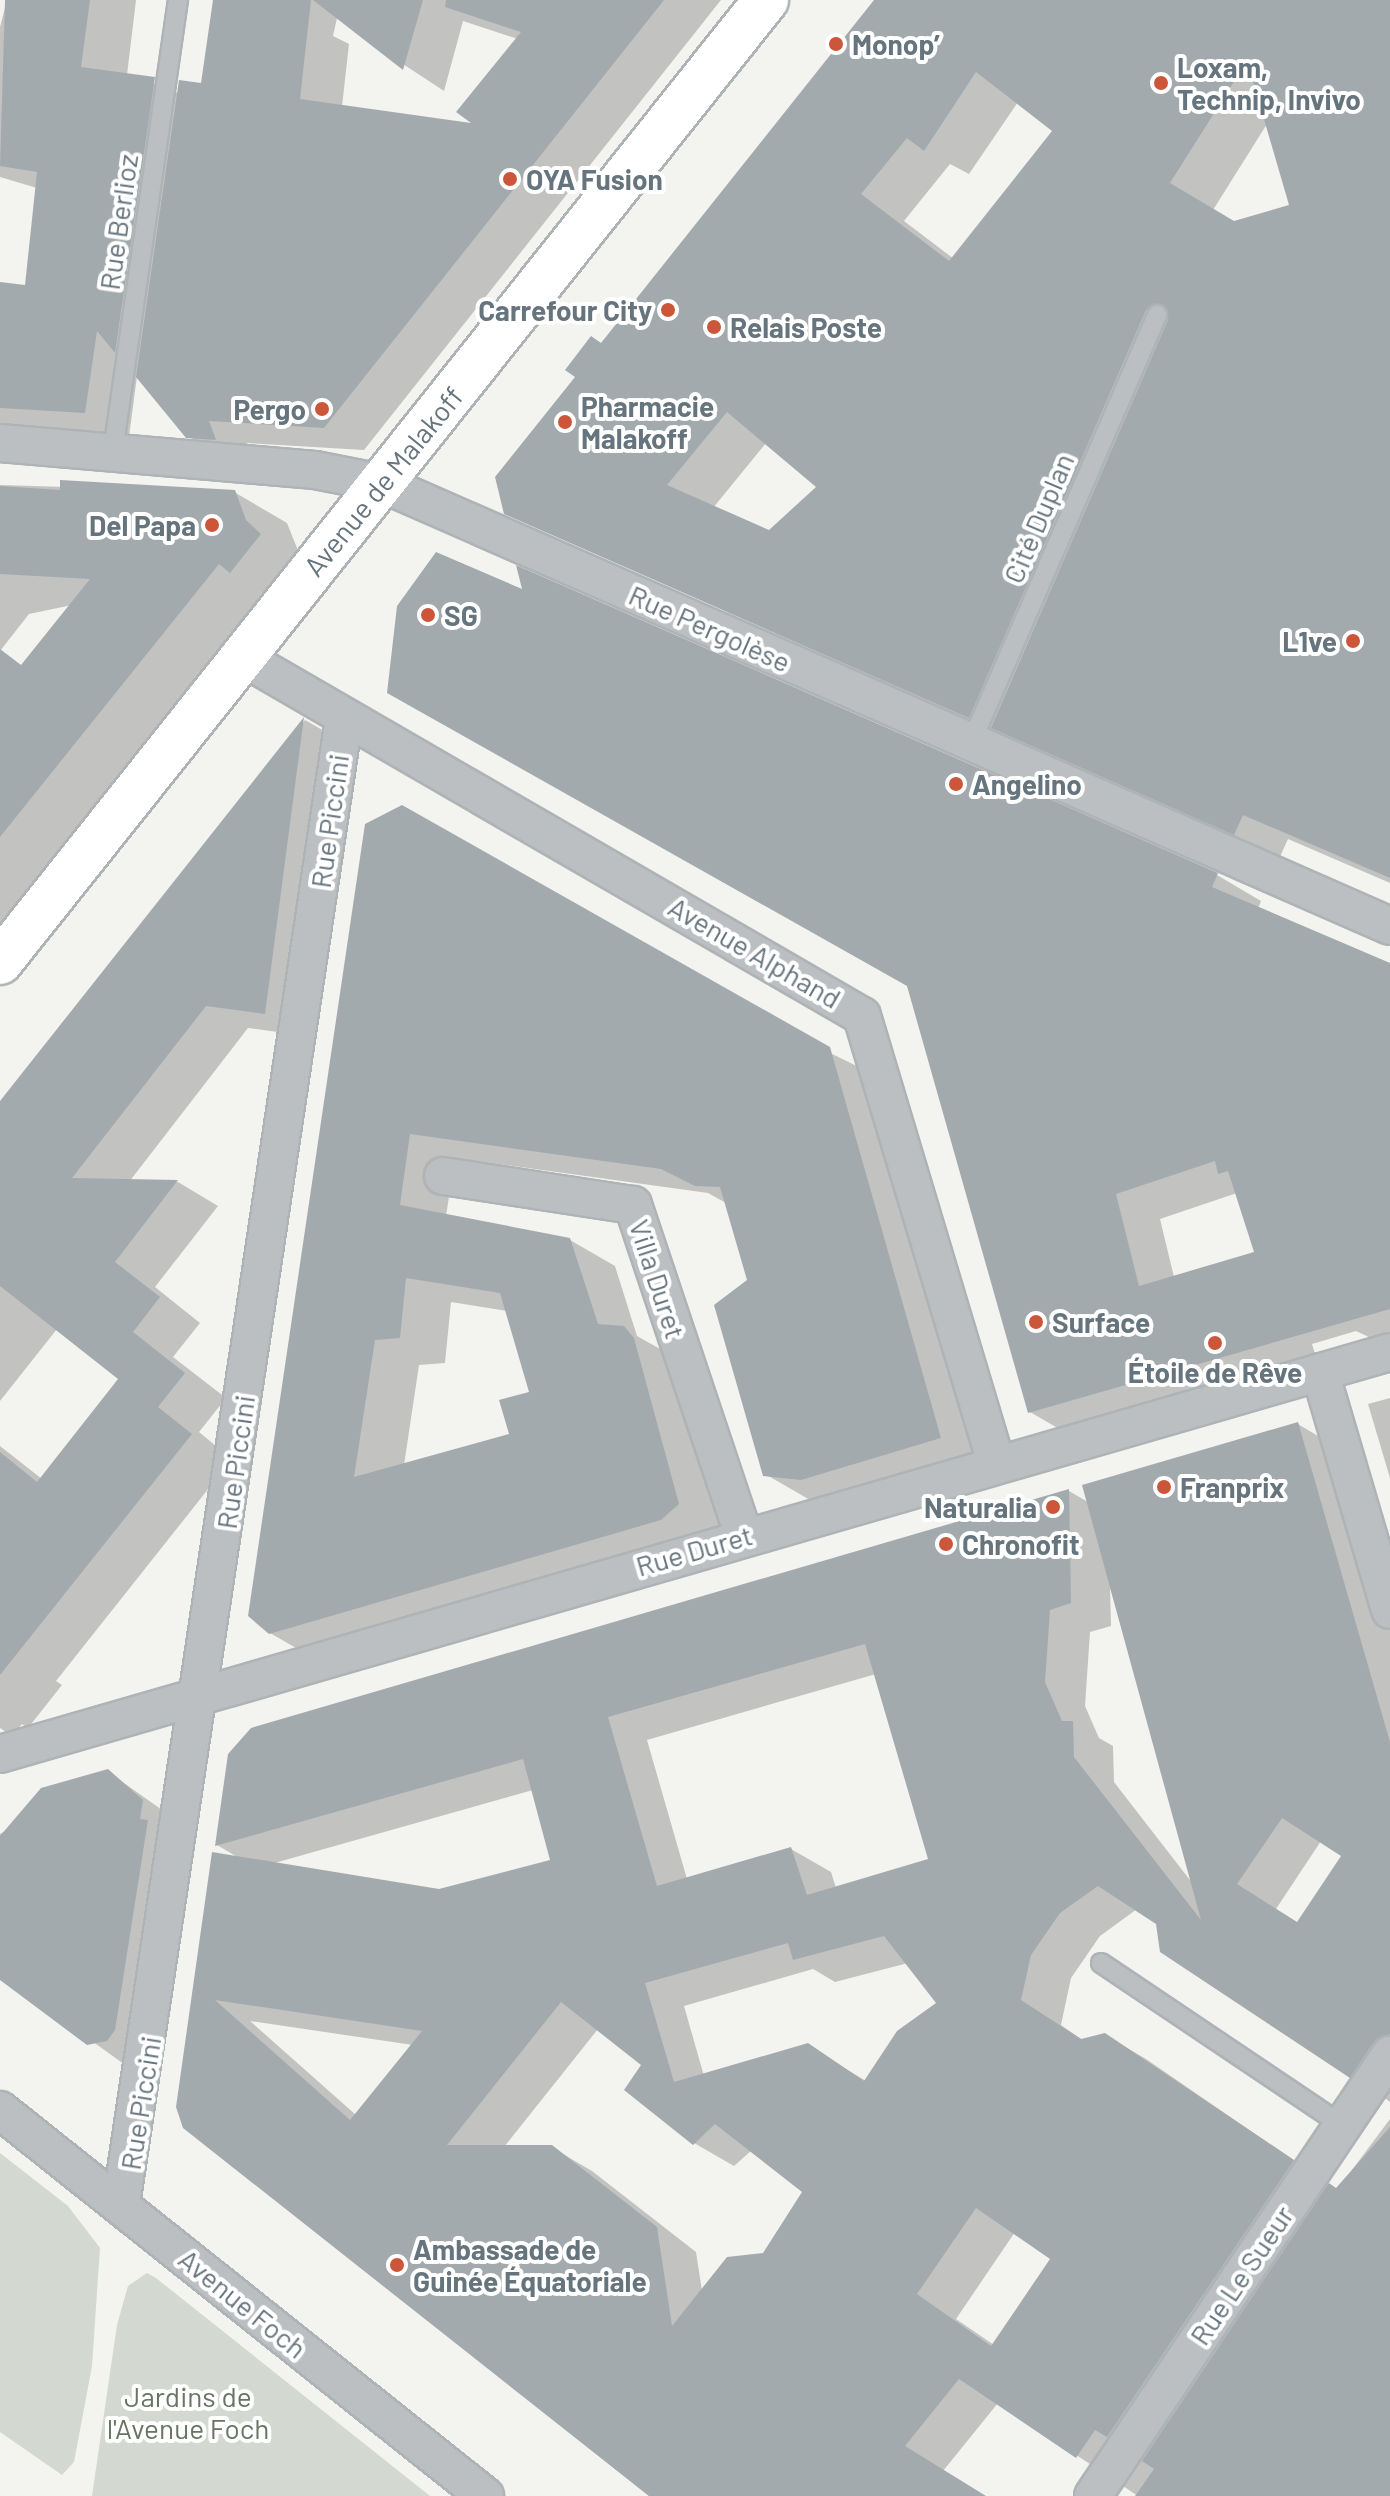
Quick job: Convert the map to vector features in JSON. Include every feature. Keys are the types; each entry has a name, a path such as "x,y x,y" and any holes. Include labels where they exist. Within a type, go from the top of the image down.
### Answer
{"street":[{"name":"Avenue de Malakoff","path":"0,962 766,0"},
{"name":"Rue Pergolèse","path":"0,443 113,451 381,483 1390,926"},
{"name":"Avenue Alphand","path":"242,657 344,719 862,1016 996,1463"},
{"name":"Rue Piccini","path":"121,2204 201,1694 344,719"},
{"name":"Villa Duret","path":"443,1176 633,1205 744,1536"},
{"name":"Rue Duret","path":"0,1754 996,1463 1390,1352"},
{"path":"1320,1372 1390,1610"},
{"name":"Rue Le Sueur","path":"1093,2496 1390,2055"},
{"name":"Avenue Foch","path":"0,2110 485,2496"}],"lane":[{"name":"Rue Berlioz","path":"113,451 178,0"},
{"name":"Cité Duplan","path":"971,743 1157,315"},
{"path":"1101,1963 1342,2125"}],"green space":[{"name":"Jardins de l'Avenue Foch","path":"0,2153 68,2206 100,2248 92,2366 74,2462 62,2475 0,2432"},
{"name":"Jardins de l'Avenue Foch","path":"147,2273 430,2496 92,2496 117,2325 128,2286"}],"building":[{"path":"5,0 90,0 81,67 155,77 115,353 97,331 85,413 0,408 0,282 25,285 37,172 0,166"},
{"path":"213,0 311,0 300,99 471,123 456,112 521,32 445,7 446,0 664,0 324,428 209,421 216,440 186,438 136,377 179,80 201,83"},
{"path":"313,0 423,0 403,70"},
{"path":"874,0 1390,0 1390,878 1243,815 1234,835 991,728 1168,320 1161,304 1146,310 969,718 504,514 495,477 575,377 565,370 591,336 601,343","holes":["1247,61 1289,205 1234,221 1170,183","976,72 1052,131 949,261 861,194 907,138 924,151","727,412 816,487 769,530 667,485"]},
{"path":"60,480 235,490 246,520 261,534 230,573 219,564 0,837 0,649 21,665 90,579 0,574 0,486 60,490"},
{"path":"436,552 522,589 516,565 1218,873 1212,887 1390,963 1390,1309 1028,1413 907,986 387,693 397,606","holes":["1215,1161 1218,1174 1228,1171 1254,1252 1139,1286 1116,1194"]},
{"path":"304,717 265,1014 206,1006 72,1178 178,1180 115,1262 160,1297 133,1332 185,1373 158,1407 192,1434 0,1675 0,1452 37,1482 118,1379 0,1286 0,1101"},
{"path":"402,805 830,1047 941,1438 801,1480 763,1476 714,1305 747,1280 720,1187 695,1186 661,1169 410,1134 400,1205 570,1238 598,1324 624,1326 634,1338 679,1504 661,1520 269,1634 248,1616 365,824","holes":["406,1278 500,1293 529,1392 499,1400 509,1434 354,1477 375,1340 400,1338"]},
{"path":"1298,1422 1390,1742 1390,2034 1373,2043 1350,2078 1160,1952 1156,1924 1098,1886 1060,1913 1031,1955 1021,2000 1081,2039 1105,2033 1294,2160 1107,2437 1095,2430 1076,2458 959,2379 905,2446 986,2496 649,2496 183,2128 176,2107 212,1852 439,1889 550,1860 523,1759 215,1846 228,1754 251,1728 1069,1489 1071,1603 1050,1610 1045,1682 1062,1721 1073,1721 1074,1757 1201,1920 1082,1485","holes":["865,1644 928,1859 807,1895 791,1847 657,1886 608,1717","1282,1818 1341,1856 1297,1922 1237,1884","884,1936 936,2003 897,2031 864,2081 808,2043 674,2082 645,1983 788,1943 793,1960","215,2000 422,2031 350,2120","561,2002 641,2065 624,2090 693,2145 715,2124 802,2192 763,2253 727,2257 672,2326 657,2227 552,2145 447,2145","976,2208 1050,2259 991,2346 917,2294"]},
{"path":"108,1769 143,1800 140,1819 148,1820 115,2030 107,2041 87,2045 0,1980 0,1836 41,1788"},
{"path":"1390,2127 1390,2496 1135,2496 1154,2469 1142,2461 1329,2183 1336,2188"}],"place":[{"name":"Monop’","path":"836,44"},
{"name":"Loxam, Technip, Invivo","path":"1161,83"},
{"name":"OYA Fusion","path":"510,179"},
{"name":"Carrefour City","path":"668,310"},
{"name":"Relais Poste","path":"714,327"},
{"name":"Pergo","path":"322,409"},
{"name":"Pharmacie Malakoff","path":"565,422"},
{"name":"Del Papa","path":"212,525"},
{"name":"SG","path":"428,615"},
{"name":"L1ve","path":"1353,641"},
{"name":"Angelino","path":"956,784"},
{"name":"Surface","path":"1036,1322"},
{"name":"Étoile de Rêve","path":"1215,1343"},
{"name":"Franprix","path":"1164,1487"},
{"name":"Naturalia","path":"1053,1507"},
{"name":"Chronofit","path":"946,1544"},
{"name":"Ambassade de Guinée Équatoriale","path":"397,2265"}]}
